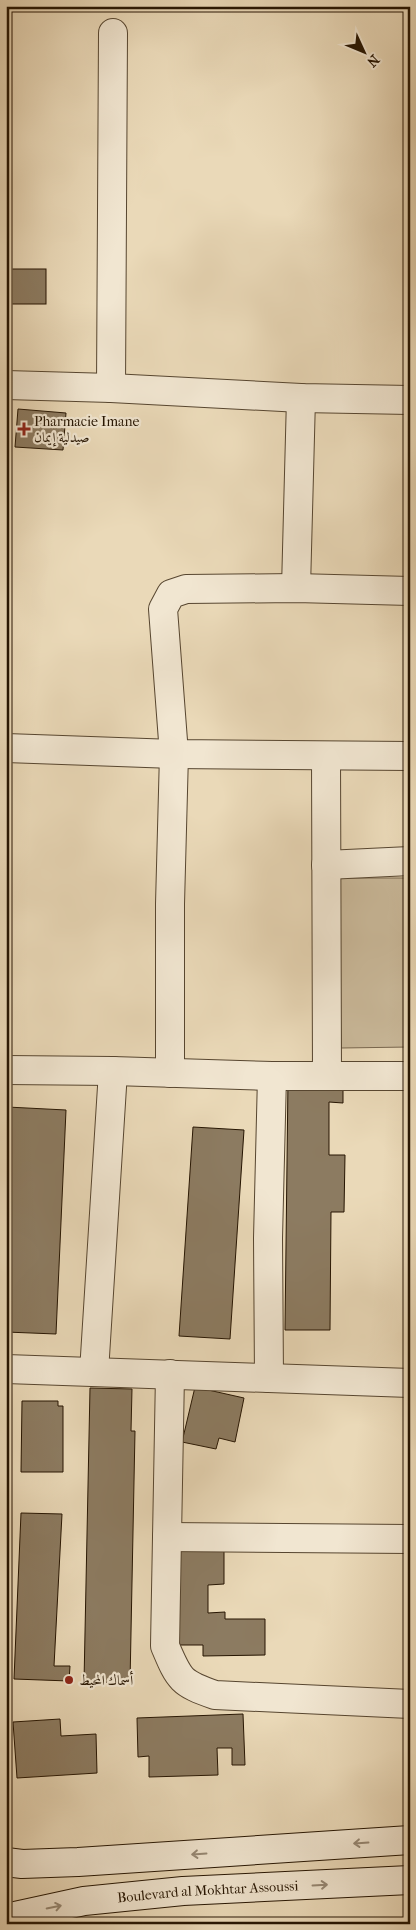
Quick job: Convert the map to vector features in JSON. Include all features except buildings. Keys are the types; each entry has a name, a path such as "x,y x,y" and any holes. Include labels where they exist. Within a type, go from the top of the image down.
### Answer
{"street":[{"path":"111,388 113,33"},
{"path":"6,386 111,388 301,398 410,400"},
{"path":"296,588 301,398"},
{"path":"170,1073 170,904 174,754 164,609 171,594 186,589 296,588 410,591"},
{"path":"6,748 174,754 410,756"},
{"path":"326,756 327,1075"},
{"path":"326,865 410,861"},
{"path":"6,1070 272,1076 410,1076"},
{"path":"94,1372 113,1071"},
{"path":"269,1378 268,1238 272,1076"},
{"path":"6,1369 410,1383"},
{"path":"170,1374 166,1646 178,1675 194,1688 215,1695 410,1704"},
{"path":"167,1536 410,1539"},
{"path":"6,1862 22,1864 78,1862 410,1840"},
{"name":"Boulevard al Mokhtar Assoussi","path":"6,1918 84,1901 104,1899 183,1892 410,1880"}],"shaded area":[{"path":"338,878 410,878 410,1047 341,1048"}],"place":[{"name":"Pharmacie Imane صيدلية إيمان","path":"24,429"},
{"name":"أسماك المحيط","path":"69,1680"}]}
